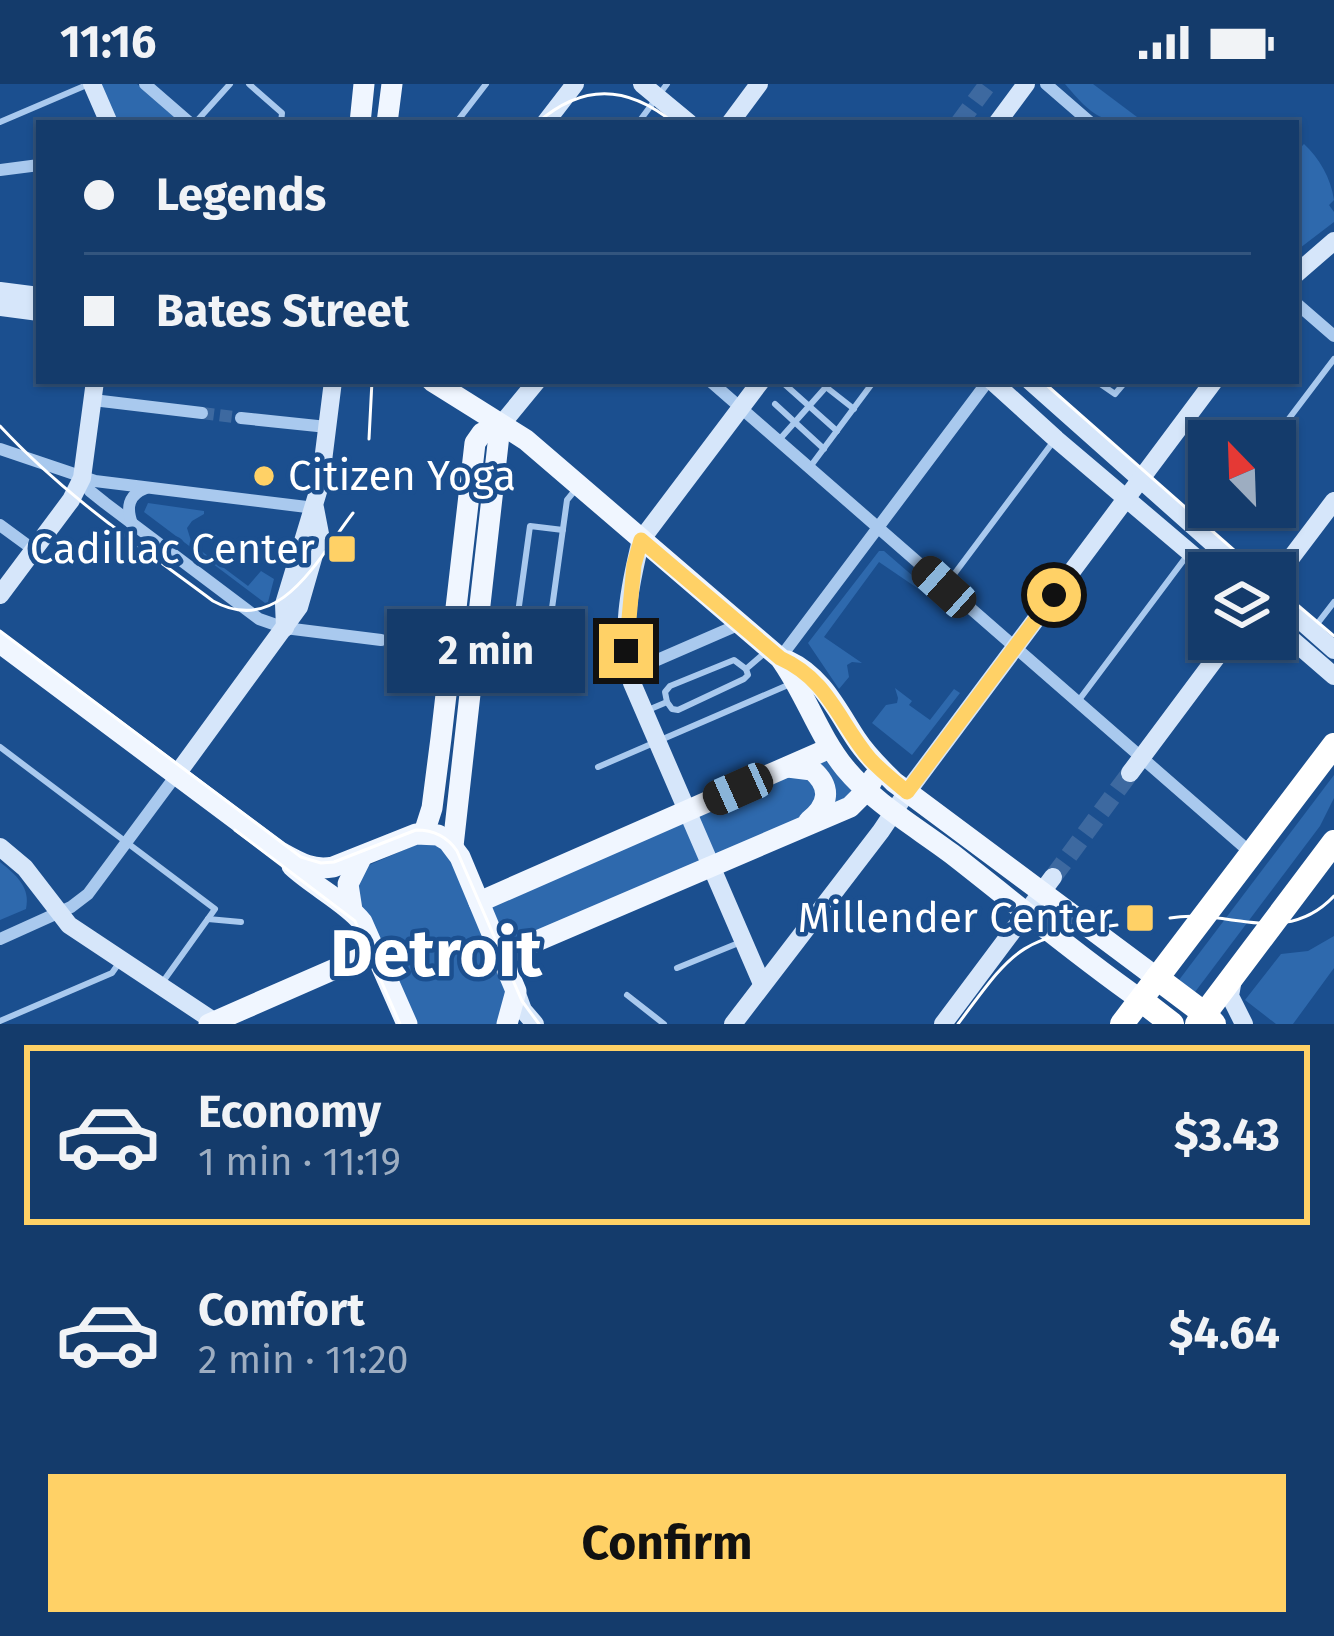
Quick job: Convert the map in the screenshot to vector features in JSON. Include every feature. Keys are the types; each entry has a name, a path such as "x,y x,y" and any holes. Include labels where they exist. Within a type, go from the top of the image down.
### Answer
{"highway":[{"path":"1122,1024 1334,745"},
{"path":"1157,978 1205,1020 1334,842"},
{"path":"1141,1000 1172,1024"}],"main road":[{"path":"392,84 393,117"},
{"path":"360,120 362,86"},
{"path":"437,384 526,440 775,653 801,667 900,801 1025,913 1141,1000"},
{"path":"424,833 441,738 442,647 475,443 482,433 500,426"},
{"path":"453,846 500,426"},
{"path":"0,643 280,852 307,867 321,869 361,858 424,833 439,835 453,846 516,991 508,1024"},
{"path":"775,653 797,681 830,748 867,790 900,801 1003,864 1047,884 1087,924 1103,944 1101,955 1088,959 1068,948 1054,929 1055,920 1067,914 1087,924 1157,978"},
{"path":"441,738 465,741"},
{"path":"479,902 830,748"},
{"path":"502,956 850,807 867,790 874,772 871,760"},
{"path":"787,767 812,770 827,791 825,805 799,829"},
{"path":"280,852 304,877 352,910"},
{"path":"361,858 348,884 352,910 367,930 406,1024"},
{"path":"987,881 1005,880 1003,864"},
{"path":"213,1023 376,950"}],"street":[{"path":"91,84 108,120"},
{"path":"145,84 189,120"},
{"path":"547,120 575,84"},
{"path":"732,120 759,84"},
{"path":"999,120 1027,84"},
{"path":"1046,84 1087,120"},
{"path":"362,86 393,117"},
{"path":"656,88 686,120"},
{"path":"0,170 36,165"},
{"path":"1299,271 1334,241"},
{"path":"0,291 36,296"},
{"path":"1299,306 1334,336"},
{"path":"0,307 36,312"},
{"path":"0,939 59,913 88,894 284,628 284,604 315,508 333,384"},
{"path":"500,426 535,384"},
{"path":"713,384 1076,703 1135,766 1252,854"},
{"path":"759,384 722,442 641,540 626,643 628,668 645,711 762,984"},
{"path":"775,653 988,384"},
{"path":"993,384 1189,552"},
{"path":"1033,384 1223,552"},
{"path":"733,1024 1212,384"},
{"path":"0,595 71,500 82,478 94,390 202,413"},
{"path":"241,418 327,430"},
{"path":"0,449 82,478 315,508"},
{"path":"1097,475 1111,472 1118,458"},
{"path":"82,478 90,491 259,619 284,628 382,640"},
{"path":"133,525 128,503 148,488"},
{"path":"1295,552 1334,501"},
{"path":"0,525 34,550"},
{"path":"1296,617 1334,650"},
{"path":"628,668 740,624"},
{"path":"1296,643 1334,676"},
{"path":"442,647 476,651"},
{"path":"1135,766 1214,660"},
{"path":"0,847 25,868 69,925 213,1023"},
{"path":"943,1024 1047,884"},
{"path":"1237,971 1230,996 1244,1024"},
{"path":"516,991 523,1010 536,1024"}],"lane":[{"path":"0,122 91,84"},
{"path":"196,120 230,84"},
{"path":"249,84 281,112 281,120"},
{"path":"458,120 486,84"},
{"path":"640,120 656,88"},
{"path":"1288,420 1334,359"},
{"path":"784,384 837,431"},
{"path":"779,440 822,384 854,409"},
{"path":"810,467 872,384"},
{"path":"775,404 824,448"},
{"path":"944,587 1056,440"},
{"path":"548,637 567,500 579,486"},
{"path":"551,617 518,614 530,526 563,530"},
{"path":"1202,532 1205,528"},
{"path":"1076,703 1188,556"},
{"path":"1312,632 1334,602"},
{"path":"746,668 775,653"},
{"path":"734,660 746,668 745,679 678,710 667,702 665,692 670,686 721,664 734,660"},
{"path":"598,767 797,681"},
{"path":"645,711 667,702"},
{"path":"0,747 215,909 160,986"},
{"path":"208,920 241,922"},
{"path":"677,968 744,941"},
{"path":"0,1022 112,973 121,960"},
{"path":"627,995 664,1024"}],"shaded area":[{"path":"99,84 137,84 179,120 115,120"},
{"path":"1065,84 1093,84 1141,120 1112,120 1084,104"},
{"path":"1304,144 1327,176 1334,222 1299,249 1299,145"},
{"path":"148,503 204,511 187,528 192,544 248,586 261,571 274,579 268,602 144,512"},
{"path":"879,551 929,590 926,594 879,562 824,637 862,663 847,665 849,677 839,689 808,643"},
{"path":"895,688 930,720 954,689 960,693 912,755 872,723 886,705 897,703"},
{"path":"830,748 867,790 502,956 479,902"},
{"path":"1334,775 1334,798 1320,826 1195,992 1179,980"},
{"path":"420,843 438,845 449,856 506,993 499,1024 418,1024 358,903 358,874"},
{"path":"0,862 21,882 27,901 26,909 0,920"},
{"path":"1334,936 1334,968 1293,1024 1276,1024 1245,1000 1281,954 1308,951"}],"tunnel":[{"path":"961,120 988,84"},
{"path":"202,413 241,418"},
{"path":"381,640 432,646"},
{"path":"1053,877 1130,773"}],"tram line":[{"path":"541,120 571,101 604,94 639,101 670,120"},
{"path":"369,439 372,384"},
{"path":"1045,384 1236,552"},
{"path":"0,426 102,518 213,601 237,610 258,609 295,588 353,513"},
{"path":"1296,604 1334,636"},
{"path":"0,631 301,857 334,862 416,830 444,838 457,851 522,1001 539,1024"},
{"path":"235,830 355,921 400,1024"},
{"path":"1170,918 1276,923 1296,920 1334,896"},
{"path":"958,1024 1022,950 1059,935 1117,925"}],"place":[{"name":"Citizen Yoga","path":"264,476"},
{"name":"Cadillac Center","path":"342,549"},
{"name":"Millender Center","path":"1140,918"}],"district":[{"name":"Detroit","path":"436,953"}],"route":[{"path":"626,651 641,540 780,658 814,679 871,760 907,792 1054,595"}]}
